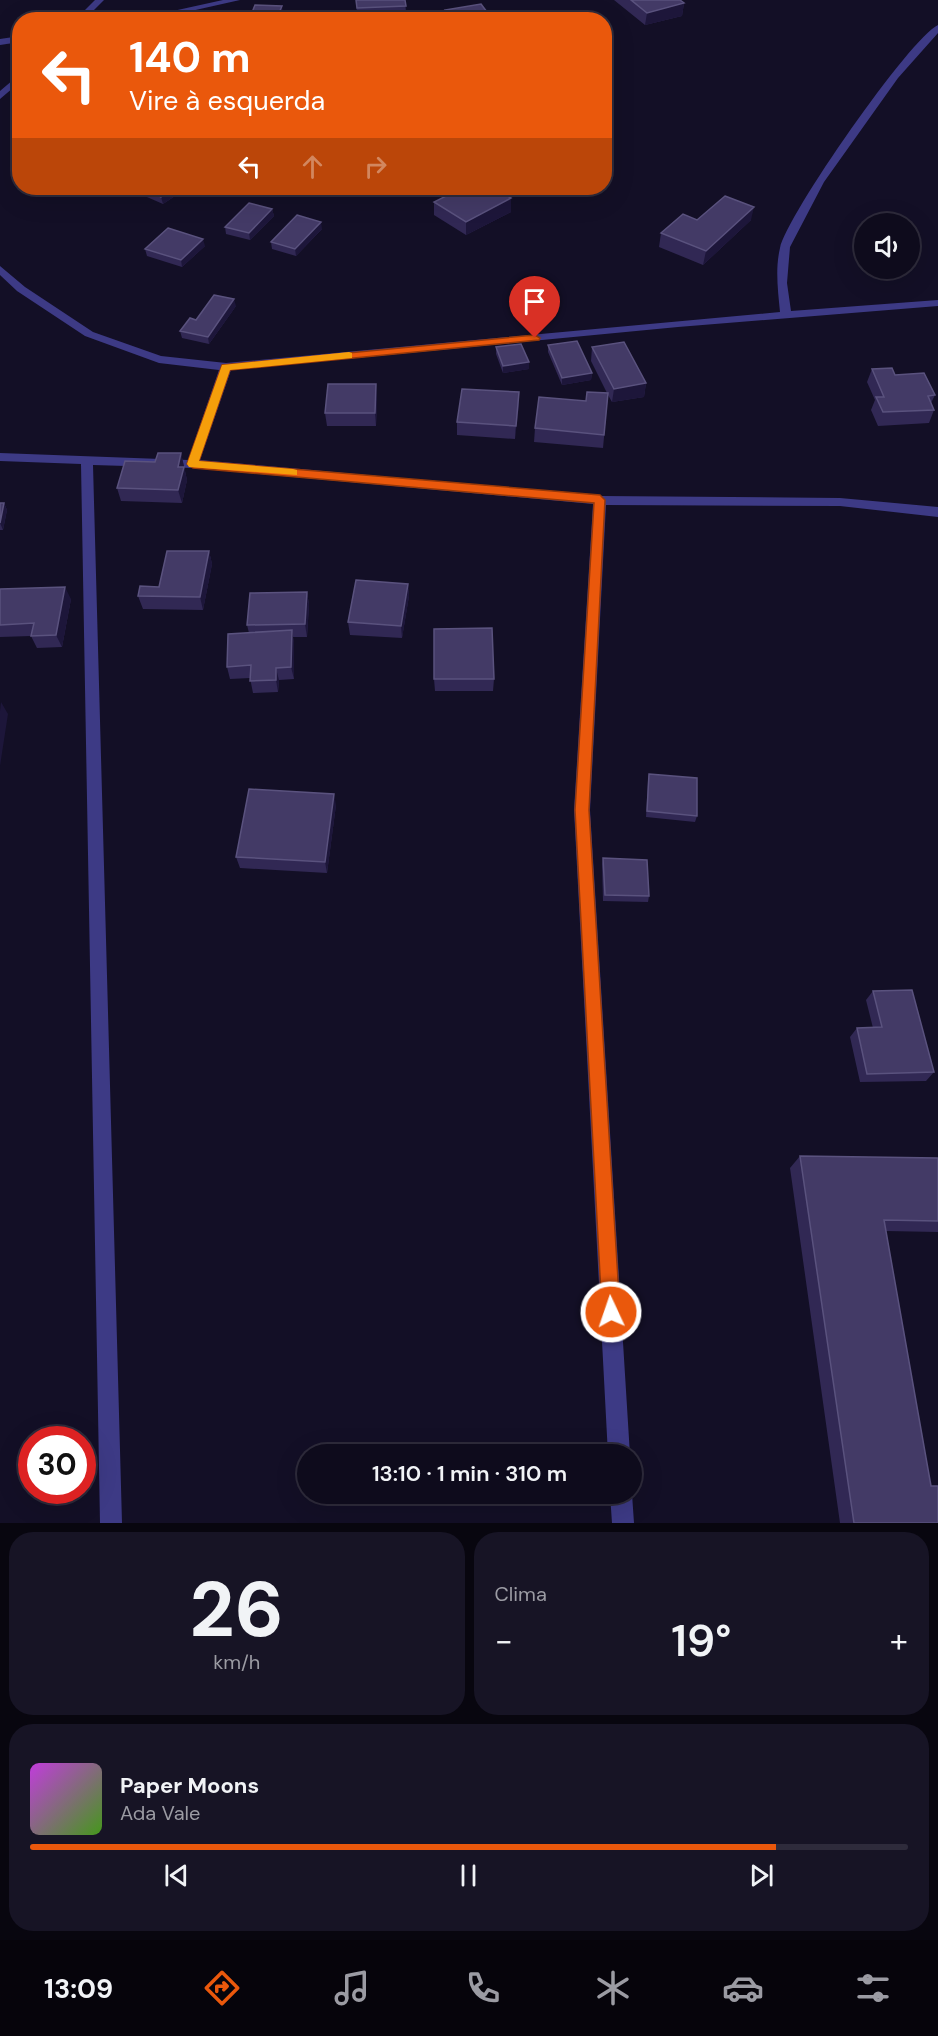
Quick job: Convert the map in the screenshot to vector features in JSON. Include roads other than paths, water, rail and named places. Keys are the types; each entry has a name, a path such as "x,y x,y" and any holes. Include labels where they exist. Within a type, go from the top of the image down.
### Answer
{"street":[{"path":"87,12 100,0"},
{"path":"176,12 236,0"},
{"path":"786,316 782,283 785,247 819,183 896,76 938,28"},
{"path":"0,96 12,85"},
{"path":"0,270 21,289 89,334 159,359 226,367 938,303"},
{"path":"193,464 226,367"},
{"path":"0,457 193,464 600,500 840,502 938,512"},
{"path":"87,460 111,1523"},
{"path":"600,500 582,810 618,1444"},
{"path":"622,1504 623,1523"}]}
